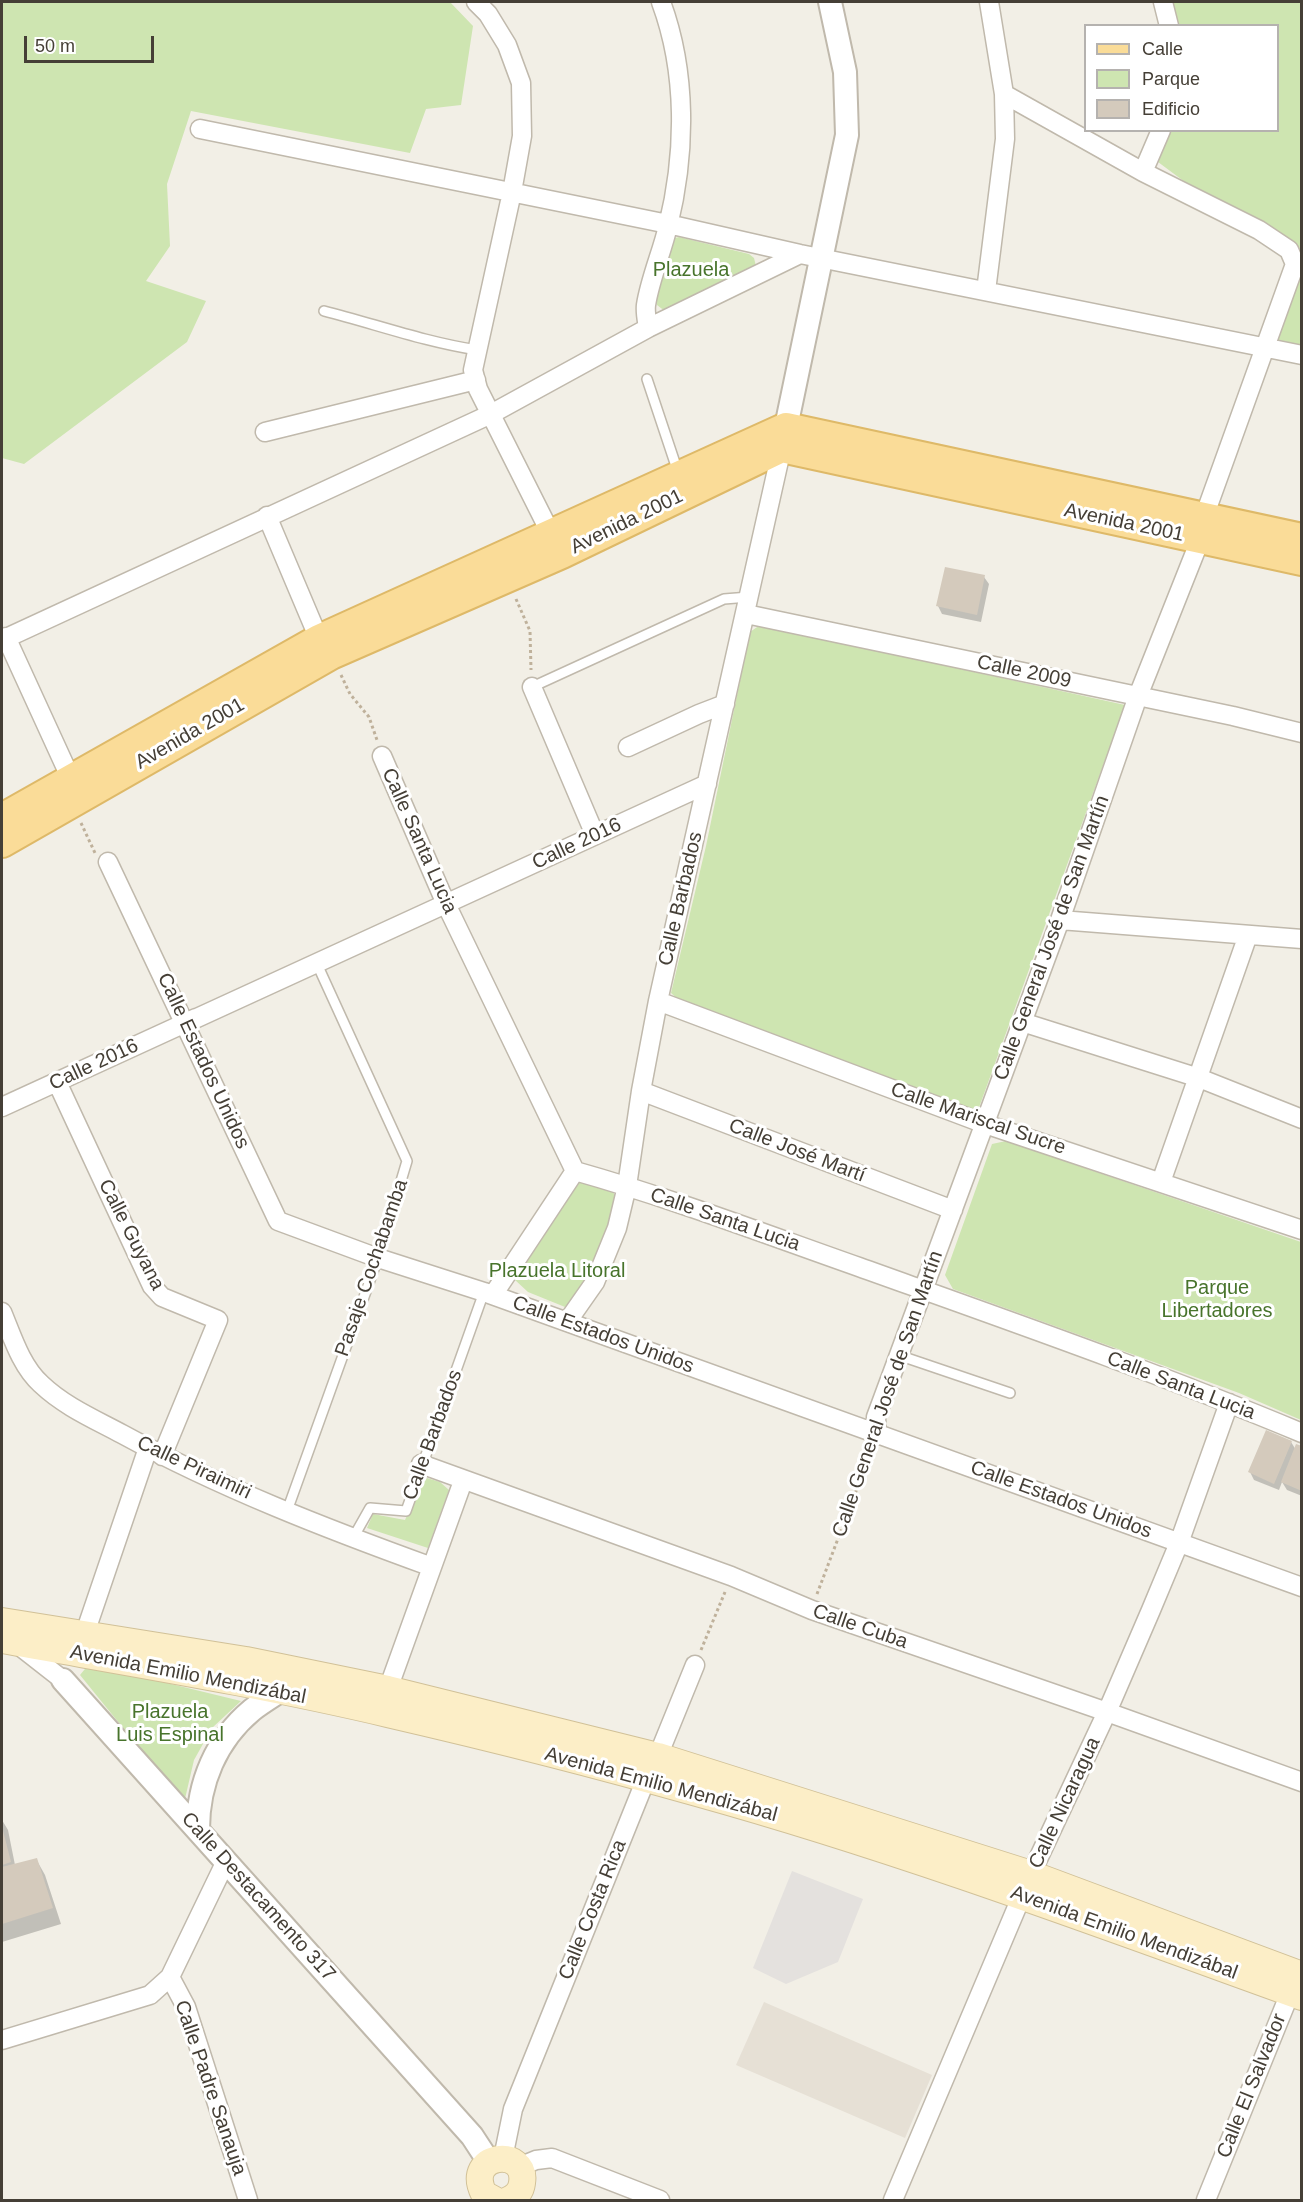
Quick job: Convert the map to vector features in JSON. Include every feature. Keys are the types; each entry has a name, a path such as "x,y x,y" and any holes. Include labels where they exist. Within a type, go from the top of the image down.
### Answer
{"main road":[{"name":"Avenida 2001","path":"2,843 71,791 325,647 556,544 784,437"},
{"name":"Avenida 2001","path":"325,647 505,578 556,544 679,475 784,437 1202,529 1302,561"},
{"name":"Avenida 2001","path":"1202,529 1302,538"},
{"name":"Avenida 2001","path":"2,818 71,791"},
{"name":"Avenida Emilio Mendizábal","path":"2,1621 246,1660 282,1680"},
{"name":"Avenida Emilio Mendizábal","path":"8,1641 282,1680 658,1756 1299,1983"},
{"name":"Avenida Emilio Mendizábal","path":"388,1701 862,1842 1027,1885"},
{"path":"504,2162 523,2180 519,2192 497,2199 479,2180 481,2173 504,2162"}],"street":[{"path":"476,2 488,14 507,45 521,83 522,136 473,370 478,389 556,544"},
{"path":"648,328 646,306 669,224 678,161 681,111 679,66 671,30 661,2"},
{"path":"784,437 823,257 846,135 845,72 830,2"},
{"path":"986,291 1005,139 1004,94 989,2"},
{"path":"1163,2 1168,24"},
{"path":"1004,94 1143,172 1160,132"},
{"path":"200,129 669,224 800,254 1302,355"},
{"name":"Calle General José de San Martín","path":"877,1434 876,1417 898,1355 1060,920 1138,696 1202,529 1295,264 1288,249 1258,230 1143,172"},
{"path":"71,791 4,638 491,414 648,328 800,254"},
{"path":"265,432 476,380"},
{"name":"Calle Barbados","path":"567,1322 595,1282 617,1228 627,1186 641,1091 658,1001 784,437"},
{"path":"267,516 325,647"},
{"name":"Calle 2009","path":"748,605 1302,733"},
{"path":"532,687 595,835"},
{"path":"628,747 725,704"},
{"name":"Calle Santa Lucia","path":"382,756 446,904 575,1171 627,1186 923,1290 1229,1403 1302,1433"},
{"name":"Calle 2016","path":"186,1023 707,784"},
{"name":"Calle Estados Unidos","path":"108,862 278,1221 378,1258 567,1322 1302,1587"},
{"name":"Calle 2016","path":"2,1107 446,904"},
{"path":"1060,920 1302,939"},
{"path":"1161,1182 1248,935"},
{"name":"Calle Mariscal Sucre","path":"658,1001 985,1124 1302,1230"},
{"path":"1022,1022 1199,1078 1302,1119"},
{"name":"Calle Guyana","path":"57,1082 152,1286 162,1297 218,1320 155,1452 85,1633"},
{"name":"Calle José Martí","path":"641,1091 953,1210"},
{"path":"488,1294 575,1171"},
{"name":"Calle Piraimiri","path":"2,1312 8,1344 39,1382 58,1399 155,1452 287,1511 432,1567"},
{"name":"Calle Nicaragua","path":"893,2200 1027,1885 1107,1712 1179,1543 1229,1403"},
{"name":"Calle Cuba","path":"421,1464 731,1576 812,1610 1302,1782"},
{"path":"388,1701 463,1480"},
{"name":"Calle Destacamento 317","path":"8,1641 63,1680 472,2136 504,2162"},
{"name":"Calle Costa Rica","path":"504,2162 513,2109 646,1779 658,1756 695,1665"},
{"path":"198,1829 201,1792 207,1770 235,1727 282,1680"},
{"path":"2,2040 150,1995 170,1977 226,1861"},
{"name":"Calle Padre Sanauja","path":"170,1977 186,2007 248,2200"},
{"name":"Calle El Salvador","path":"1206,2200 1299,1983"},
{"path":"504,2162 552,2158 660,2200"}],"lane":[{"path":"324,311 396,330 437,344 477,350"},
{"path":"647,379 679,475"},
{"path":"532,687 724,599 748,605"},
{"name":"Pasaje Cochabamba","path":"287,1511 378,1258 407,1161 317,964"},
{"name":"Calle Barbados","path":"353,1538 370,1508 406,1511 421,1464 488,1294"},
{"path":"898,1355 1010,1393"}],"path":[{"path":"505,578 531,631 532,687"},
{"path":"325,647 350,694 369,717 382,756"},
{"path":"71,791 96,855 108,862"},
{"name":"Calle General José de San Martín","path":"812,1610 877,1434"},
{"path":"695,1665 731,1576"}],"shaded area":[{"path":"792,1871 863,1899 838,1962 786,1984 753,1968"},
{"path":"764,2002 932,2075 905,2138 736,2065"}],"green space":[{"path":"2,2 450,2 473,26 461,105 426,109 410,153 191,111 167,184 170,246 146,281 206,301 187,342 24,464 2,458"},
{"path":"1157,2 1301,2 1301,355 1264,347 1295,264 1150,156 1155,132 1279,132 1279,24 1165,24"},
{"name":"Plazuela","path":"679,237 749,254 754,258 756,266 666,312 657,305 655,298 671,239"},
{"path":"760,625 1125,705 977,1113 680,1001 671,993 706,846 750,632"},
{"name":"Parque Libertadores","path":"1006,1141 1301,1242 1301,1420 1239,1393 953,1289 945,1275 992,1144"},
{"name":"Plazuela Litoral","path":"587,1182 612,1191 618,1199 592,1270 585,1283 565,1307 528,1292 515,1280 579,1183"},
{"path":"427,1478 440,1482 449,1490 428,1548 367,1528 373,1514 405,1520 421,1483"},
{"name":"Plazuela Luis Espinal","path":"89,1664 241,1701 212,1728 194,1760 184,1803 80,1675"}],"building":[{"path":"945,567 985,575 977,615 936,606"},
{"path":"1266,1430 1292,1441 1274,1484 1248,1472"},
{"path":"1296,1444 1302,1446 1302,1491 1281,1482"},
{"path":"2,1827 11,1862 2,1865"},
{"path":"37,1858 53,1908 2,1924 2,1867"}]}
